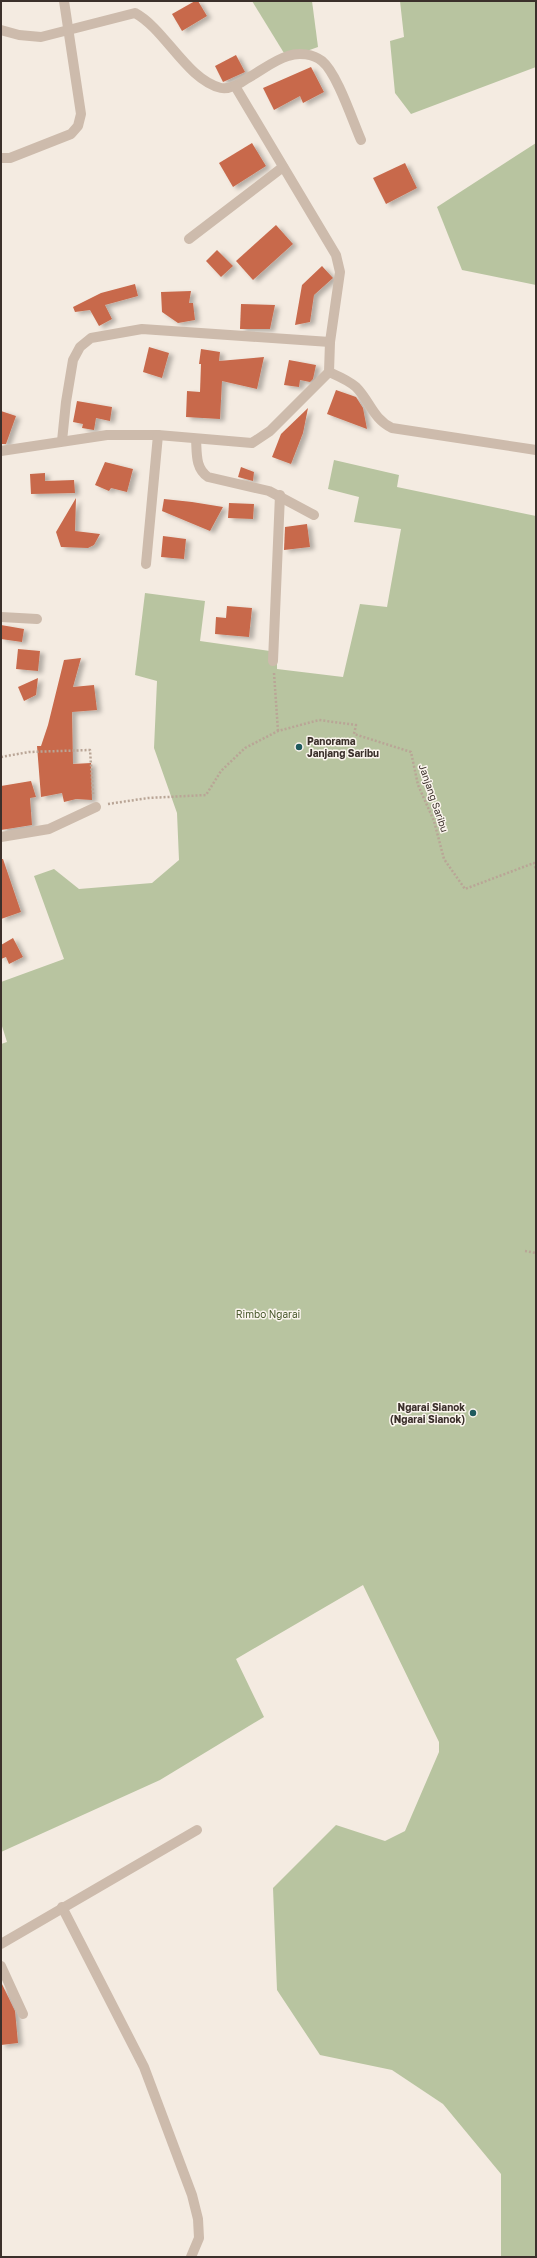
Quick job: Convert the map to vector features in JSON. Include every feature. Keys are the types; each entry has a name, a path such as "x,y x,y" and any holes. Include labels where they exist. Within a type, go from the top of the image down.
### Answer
{"street":[{"path":"1,158 10,158 71,134 78,126 81,114 64,1"},
{"path":"1,30 19,35 41,38 135,13 144,18 172,49 210,85 223,89 235,86 288,56 306,53 322,62 333,76 361,140"},
{"path":"1,451 107,435 158,434 196,440 252,443 270,431 329,372 330,342 340,272 336,255 235,86"},
{"path":"189,239 283,167"},
{"path":"62,441 66,402 73,360 80,347 90,338 142,329 330,342"},
{"path":"329,372 356,387 375,415 383,424 392,428 536,450"},
{"path":"146,564 158,434"},
{"path":"196,440 198,466 202,473 208,477 280,495 314,515"},
{"path":"273,661 280,495"},
{"path":"1,617 37,619"},
{"path":"1,837 49,828 96,807"},
{"path":"1,1944 62,1907 197,1830"},
{"path":"62,1907 144,2067 189,2188 198,2219 199,2238 191,2257"},
{"path":"1,1966 23,2014"}],"path":[{"path":"273,661 278,732"},
{"name":"Janjang Saribu","path":"96,807 118,801 206,795 221,772 245,748 278,732 319,720 356,725 354,734 410,752 418,785 434,821 444,859 465,889 534,863 536,870"},
{"path":"1,757 29,752 90,750 91,782 96,807"},
{"path":"525,1251 536,1253"}],"green space":[{"path":"252,1 312,1 318,47 287,58"},
{"path":"400,1 536,1 536,67 411,114 395,93 390,41 404,37"},
{"path":"536,143 536,285 462,270 437,207"},
{"name":"Rimbo Ngarai","path":"334,460 399,475 397,487 536,516 536,2257 501,2257 501,2174 443,2104 392,2070 320,2055 277,1990 273,1888 336,1825 385,1841 405,1831 439,1752 439,1742 363,1585 236,1659 264,1717 160,1780 1,1852 1,1044 7,1042 1,1023 1,982 64,959 34,876 54,869 79,889 152,883 179,860 177,813 154,748 157,681 135,675 145,593 205,601 200,641 277,652 277,669 343,677 360,604 387,607 401,529 354,522 359,497 328,489"}],"building":[{"path":"195,1 198,1 207,16 182,31 172,14"},
{"path":"236,55 245,72 223,82 215,66"},
{"path":"311,67 324,92 303,103 300,96 274,110 263,88"},
{"path":"252,143 266,166 233,187 219,163"},
{"path":"405,163 417,188 386,204 373,178"},
{"path":"276,225 293,244 253,280 236,261"},
{"path":"217,250 233,266 221,277 206,261"},
{"path":"322,266 333,278 314,295 310,322 295,325 302,285"},
{"path":"135,284 138,296 105,305 112,319 99,326 90,310 75,312 73,307 101,293"},
{"path":"191,291 189,303 193,303 195,320 178,323 162,312 161,292"},
{"path":"241,304 275,305 270,329 240,329"},
{"path":"149,347 169,353 162,378 143,372"},
{"path":"201,349 220,352 219,361 264,357 257,389 222,381 220,419 186,417 187,391 200,392 201,364 199,364"},
{"path":"289,360 316,365 313,379 310,382 300,380 299,387 284,385"},
{"path":"336,390 356,397 363,408 367,429 327,414"},
{"path":"77,401 112,407 110,421 96,418 94,430 82,428 83,424 73,422"},
{"path":"308,408 303,433 291,464 272,457 281,434"},
{"path":"1,411 16,416 6,444 1,444"},
{"path":"105,462 133,469 127,492 111,488 109,491 95,485"},
{"path":"241,467 254,472 253,481 238,477"},
{"path":"45,473 45,481 74,480 75,493 31,494 30,474"},
{"path":"76,498 75,531 100,534 94,545 88,548 61,547 56,532"},
{"path":"164,499 223,507 210,531 162,511"},
{"path":"229,503 254,504 253,519 228,518"},
{"path":"307,524 310,547 284,550 285,527"},
{"path":"163,536 186,539 184,559 161,557"},
{"path":"227,606 252,608 249,637 215,634 216,617 226,618"},
{"path":"1,625 24,629 22,642 1,639"},
{"path":"18,649 40,651 38,671 16,669"},
{"path":"81,658 73,687 94,685 97,710 72,712 73,764 91,763 92,800 76,799 64,802 62,793 41,797 37,746 41,746 48,725 64,660"},
{"path":"38,678 36,695 24,701 18,687"},
{"path":"31,781 36,797 30,798 32,825 1,830 1,786"},
{"path":"1,859 3,859 21,912 1,919"},
{"path":"13,938 23,957 9,964 6,957 1,959 1,945"},
{"path":"1,1982 15,2011 18,2043 1,2045"}],"place":[{"name":"Panorama Janjang Saribu","path":"299,747"},
{"name":"Ngarai Sianok (Ngarai Sianok)","path":"473,1413"}]}
